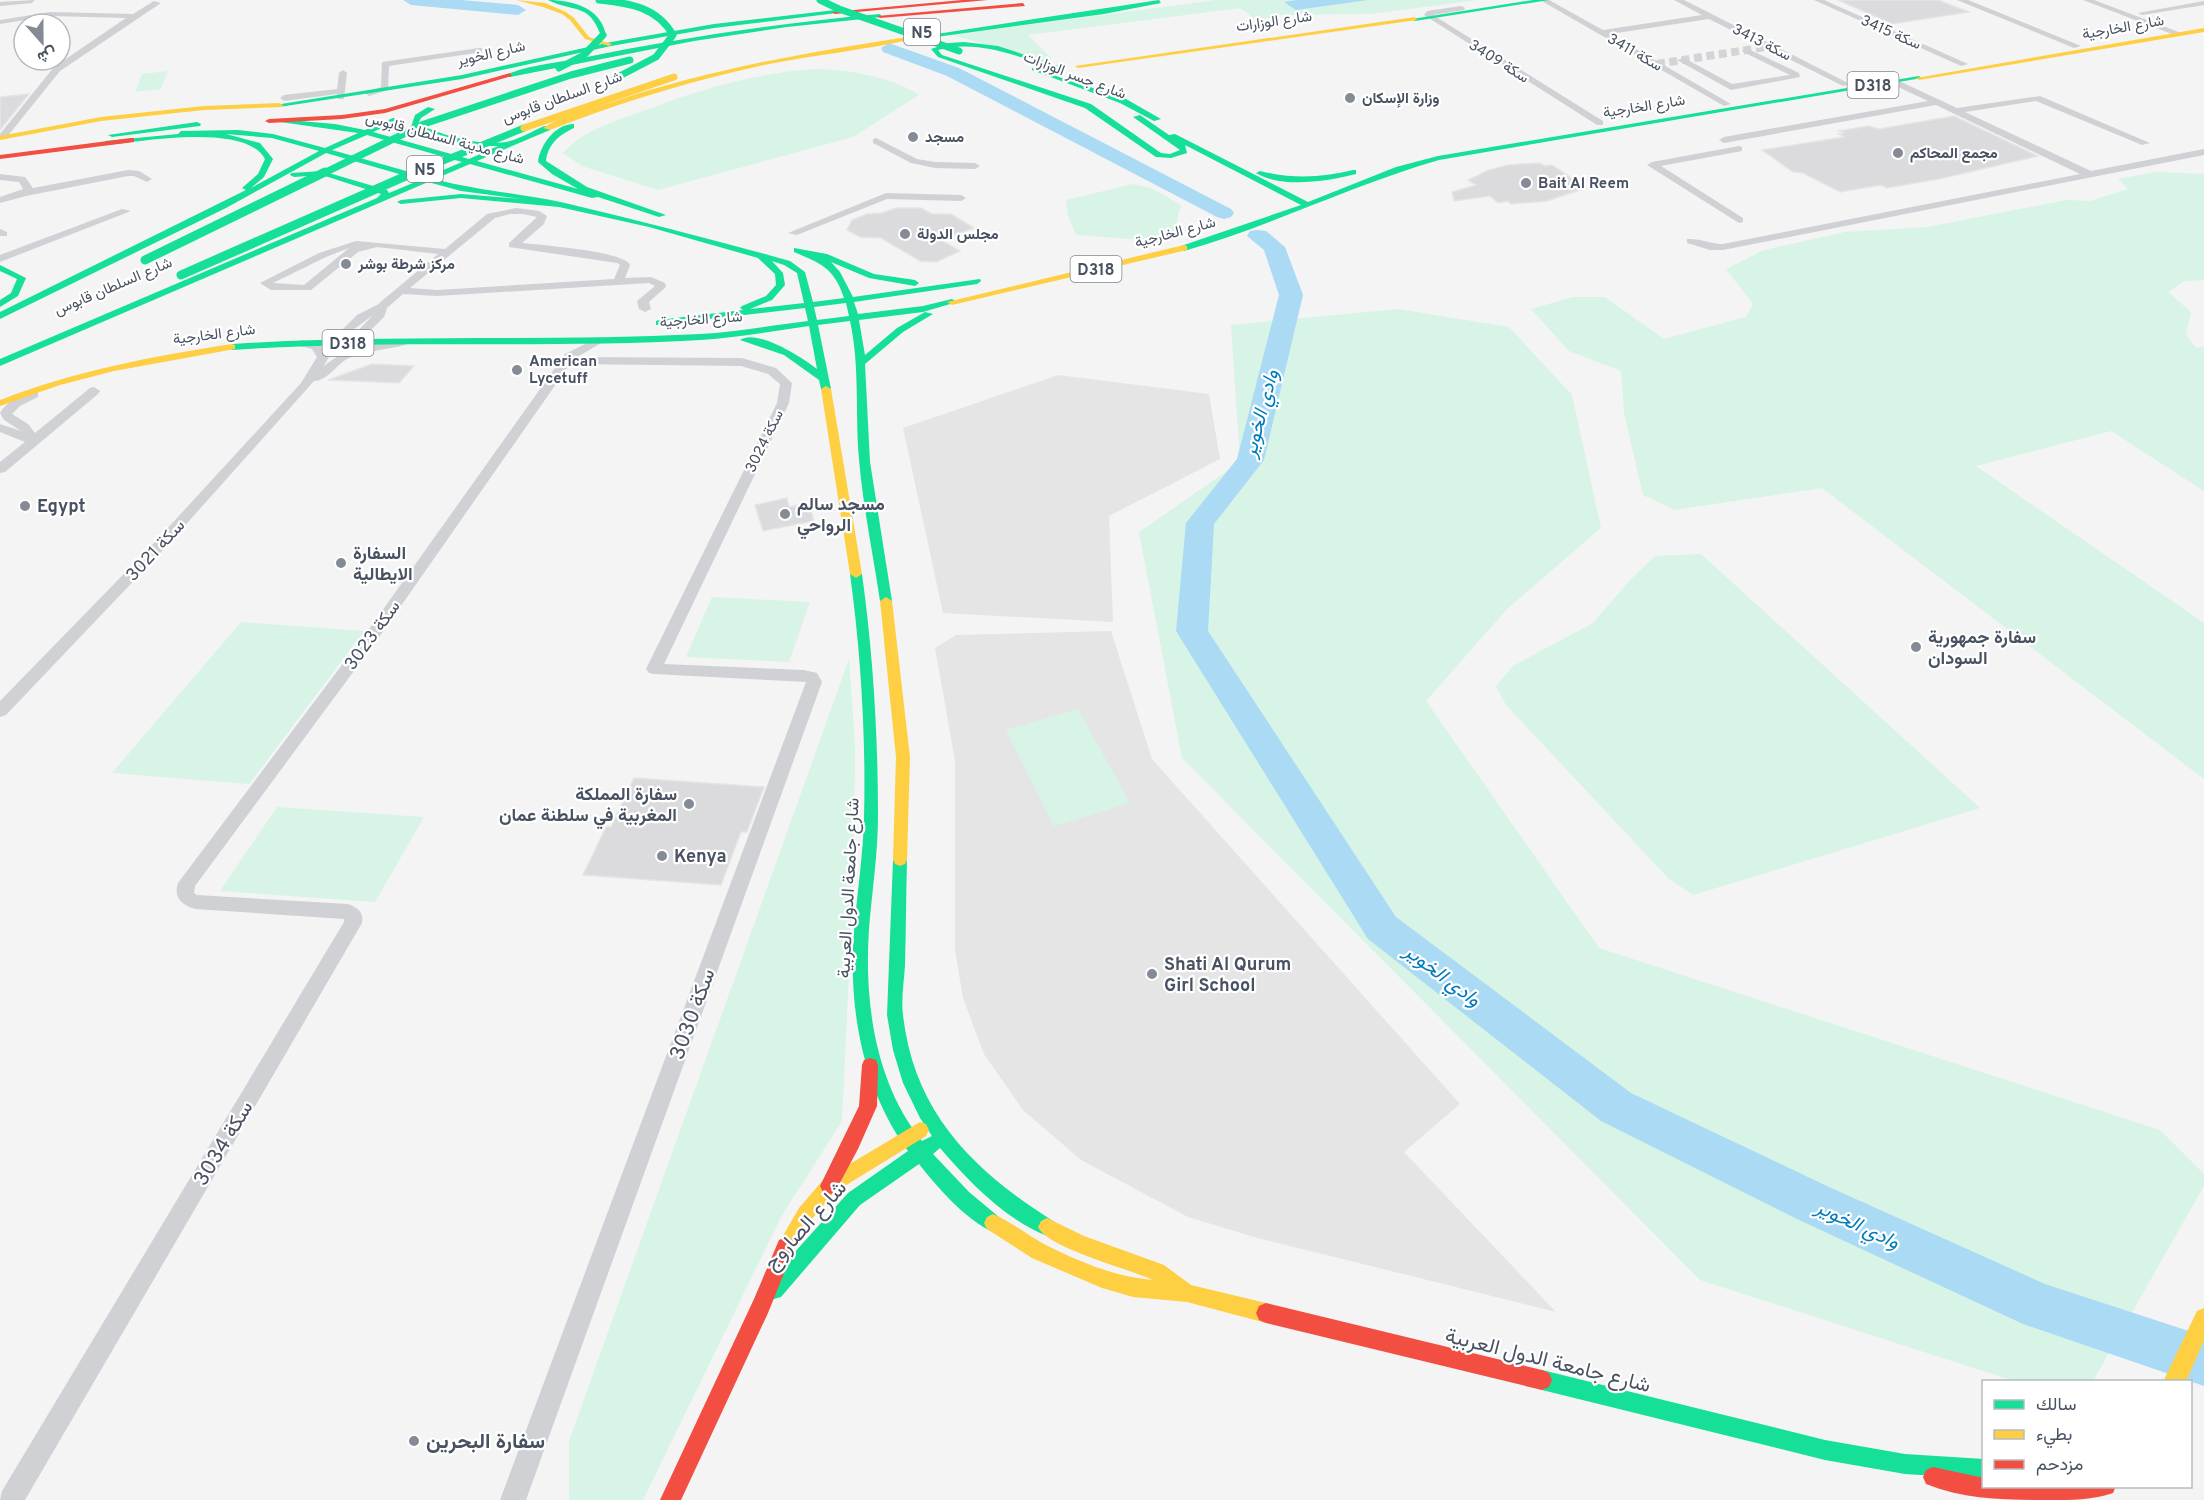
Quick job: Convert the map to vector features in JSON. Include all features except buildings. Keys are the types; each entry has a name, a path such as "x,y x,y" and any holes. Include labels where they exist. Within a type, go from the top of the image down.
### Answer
{"main road":[{"path":"519,0 561,11 573,20 576,28 585,38 611,44"},
{"path":"447,115 568,64 597,45 604,30 600,20 582,8 551,0"},
{"path":"599,0 633,5 653,11 667,21 673,35 667,49 656,57 601,85"},
{"path":"812,3 836,0"},
{"name":"شارع جسر الوزارات","path":"836,0 1094,98 1255,174"},
{"path":"847,0 882,9"},
{"name":"شارع الخوير","path":"2,137 47,127 122,116 204,108 282,105 342,94 369,93 454,79 611,44 797,15 985,0"},
{"name":"شارع السلطان قابوس","path":"0,329 362,153 447,115 571,75 705,43 788,30 1100,0"},
{"name":"شارع الوزارات","path":"1077,64 1518,0"},
{"name":"شارع الوزارات","path":"1077,64 1544,0"},
{"path":"0,363 519,140 585,113 662,89 726,71 820,51 1093,14 1165,1"},
{"name":"شارع السلطان قابوس","path":"0,353 388,184 537,122 626,91 674,77 828,45 1165,1"},
{"path":"812,3 828,13"},
{"path":"797,15 811,11 812,3"},
{"name":"شارع جسر الوزارات","path":"812,3 839,9 1123,100 1302,202"},
{"path":"269,121 367,114 504,76 596,56 778,26 913,13 1040,5"},
{"name":"شارع الخارجية","path":"1887,81 2133,42 2204,24"},
{"path":"523,63 553,51 571,37 576,28"},
{"name":"شارع الخارجية","path":"0,391 105,360 188,343 265,335 525,332 637,325 810,306 973,282 1173,239 1218,225 1268,204 1302,202 1438,158 1509,144 1820,94 1964,64 2178,31 2204,30"},
{"path":"1931,75 1935,72 1962,67 1964,64 2015,62 2077,46 2133,42"},
{"path":"1077,64 1066,69 974,43 948,45 934,49 940,56 1088,106 1159,155 1171,156 1184,151 1182,147 1137,117"},
{"path":"0,316 223,206 327,150 456,92 504,76"},
{"path":"1820,94 1846,84 1887,81"},
{"name":"شارع الخارجية","path":"0,403 65,380 142,361 236,346 301,343 560,342 702,337 923,309 1175,250 1230,234 1302,202 1364,168 1428,151 1542,140 1600,123 1846,84"},
{"path":"662,89 567,128 552,137 544,146 542,154 542,162 552,173 591,190 662,215"},
{"path":"456,92 441,105 421,113 415,119 414,125 421,130 493,145 519,140"},
{"path":"388,184 458,148 580,94"},
{"path":"1699,114 1727,104 1769,102"},
{"path":"77,135 74,132 83,126 122,116"},
{"name":"شارع مدينة السلطان قابوس","path":"0,151 164,128 269,121 335,126 365,132 804,252 835,270 851,300"},
{"path":"1580,133 1600,123 1636,124"},
{"path":"47,127 62,129 77,135 164,128"},
{"path":"0,157 181,133 238,132 273,135 461,189 515,195 651,225 787,263 801,272 810,306"},
{"path":"108,143 216,138 246,141 257,145 266,151 269,159 266,166 253,182 223,206"},
{"path":"1255,174 1291,181 1312,182 1364,168"},
{"path":"244,194 283,178 313,172 384,192 385,194 379,201"},
{"path":"1255,174 1267,188 1268,204"},
{"path":"288,241 306,237 379,207 433,197 470,196 562,205"},
{"path":"804,252 824,256 856,271 891,280 917,283 973,282"},
{"path":"677,321 750,307 775,293 781,285 782,278 762,257"},
{"path":"1053,266 1063,277"},
{"path":"0,268 22,278 21,287 10,300 0,304"},
{"name":"شارع جامعة الدول العربية","path":"851,300 861,363 863,444 890,626 903,757 896,1013 911,1088 932,1123 963,1163 1004,1201 1079,1244 1159,1273 1187,1293"},
{"path":"861,363 900,330 926,315 961,301"},
{"name":"شارع جامعة الدول العربية","path":"810,306 864,627 870,759 870,829 861,950 861,1003 871,1053 887,1096 908,1138 941,1178 973,1207 1011,1236 1062,1264 1131,1287 1187,1293 1730,1426 1900,1465 1947,1470 1982,1469"},
{"path":"702,337 752,340 779,347 796,356 824,379"},
{"path":"829,1186 852,1143 868,1106 871,1053"},
{"name":"شارع الصاروج","path":"670,1500 761,1306 782,1253 805,1214 829,1186 932,1123"},
{"name":"شارع الصاروج","path":"761,1306 854,1199 943,1137"},
{"path":"2179,1378 2204,1318"},
{"name":"شارع جامعة الدول العربية","path":"1900,1465 1952,1484 2003,1494 2052,1494 2092,1488"}],"street":[{"name":"سكة 3411","path":"1544,0 1727,104"},
{"name":"سكة 3413","path":"1678,0 1846,84"},
{"name":"سكة 3415","path":"1818,0 1964,64"},
{"path":"1961,0 2077,46"},
{"path":"2087,0 2178,31"},
{"path":"2107,0 2142,13 2178,31"},
{"path":"0,4 32,1"},
{"path":"2,137 57,69 134,16 157,3"},
{"path":"2142,13 2204,3"},
{"path":"1429,16 1430,13 1461,8"},
{"path":"0,22 50,14 134,16"},
{"name":"سكة 3409","path":"1429,16 1600,123"},
{"path":"1602,33 1712,16"},
{"path":"369,93 385,88 385,64 478,50"},
{"path":"1681,60 1733,88 1796,77 1746,50"},
{"path":"284,98 342,94 343,73"},
{"path":"1887,81 1938,102 2089,174"},
{"path":"1955,111 2037,98 2145,143"},
{"path":"1724,140 1938,102"},
{"path":"876,141 914,161 935,165 975,166"},
{"path":"1739,149 1652,165 1656,170 1739,220"},
{"path":"1691,241 1710,247 1723,247 2204,152"},
{"path":"0,200 24,193 128,173 136,173 147,178"},
{"path":"0,177 22,179 28,189 24,193"},
{"path":"793,233 886,196 961,198"},
{"path":"0,259 126,211"},
{"path":"345,333 361,317 381,307 491,216 508,212 530,211 542,216 540,222 513,245 620,260 625,266 619,281"},
{"path":"373,245 354,250 307,288 271,287 265,283 356,244 373,245 445,252"},
{"path":"399,291 437,293 644,279 661,285 658,290 644,297 645,309"},
{"path":"362,333 380,315 381,307"},
{"name":"سكة 3023","path":"202,903 190,901 186,897 184,893 187,883 377,629 567,358 598,340"},
{"name":"سكة 3021","path":"0,711 159,546 306,385 343,356 368,348 407,342"},
{"path":"560,342 567,358"},
{"name":"سكة 3021","path":"301,343 316,347 322,357 306,385"},
{"name":"سكة 3024","path":"567,358 742,362 772,371 786,383 783,403 654,669"},
{"path":"34,440 24,427 8,417 6,413 16,403 65,380"},
{"path":"0,468 94,391"},
{"path":"0,428 34,440"},
{"name":"سكة 3030","path":"513,1500 814,682 811,677 804,675 654,669"},
{"name":"سكة 3034","path":"11,1500 353,923 354,916 348,912 202,903"}],"shaded area":[{"path":"1058,375 1209,394 1220,459 1109,516 1113,622 943,613 903,428"},
{"name":"Shati Al Qurum Girl School","path":"1111,631 1152,759 1460,1104 1404,1152 1556,1312 1254,1237 1188,1217 1081,1160 1023,1110 984,1054 963,998 955,950 955,761 935,648 956,635"}],"green space":[{"path":"1216,0 1478,0 1371,14 1279,15 1258,21 1240,8 1028,35 1052,59 1048,62 952,35"},
{"path":"812,69 839,70 882,78 919,95 853,137 658,190 582,166 563,153 581,138 600,127 684,96 747,79"},
{"path":"168,71 161,89 135,92 142,74"},
{"path":"2156,172 2204,174 2204,280 2185,281 2168,292 2191,312 2186,334 2196,348 2204,347 2204,491 2111,431 1976,466 2204,623 2204,779 1822,488 1674,510 1643,495 1624,413 1621,371 1569,351 1531,309 1573,297 1605,297 1664,339 1746,317 1753,304 1726,269 1764,250 1845,232 1927,227 2067,200 2090,201 2128,189 2118,179"},
{"path":"1133,184 1151,188 1181,205 1173,235 1143,240 1076,235 1068,216 1066,200"},
{"path":"1398,309 1509,327 1572,395 1601,528 1508,608 1426,701 1599,948 2160,1130 2204,1174 2204,1186 2094,1380 2011,1380 1700,1280 1182,758 1139,532 1240,462 1231,325"},
{"path":"1701,554 1980,808 1693,895 1668,878 1506,705 1496,686 1513,666 1593,623 1630,580 1655,556"},
{"path":"712,597 810,602 789,662 686,657"},
{"path":"241,622 364,631 249,784 112,773"},
{"path":"849,659 855,745 854,867 842,1121 781,1217 643,1500 569,1500 569,1441"},
{"path":"1078,709 1130,803 1054,826 1006,730"},
{"path":"277,807 424,817 375,902 220,891"}],"water":[{"path":"1368,0 1296,10 1284,2"}],"waterway":[{"name":"وادي الخوير","path":"411,0 518,10"},
{"name":"وادي الخوير","path":"889,48 953,72 1224,213"},
{"name":"وادي الخوير","path":"1258,236 1274,247 1291,295 1250,460 1200,523 1192,631 1382,928 1616,1107 1813,1203 2040,1307 2204,1361"}],"tunnel":[{"path":"1657,64 1772,46"}],"traffic: fast":[{"path":"551,0 576,6 592,14 601,26 603,35"},
{"path":"599,0 642,7 660,17 673,35 669,44 656,57 614,79"},
{"path":"820,0 839,9 959,51"},
{"path":"1415,19 1546,0"},
{"path":"907,39 1104,12 1159,2"},
{"path":"279,105 462,77 611,44 714,26 835,12"},
{"path":"510,75 694,39 787,25 880,16"},
{"path":"559,68 584,55 603,35"},
{"path":"1056,66 980,45 949,45 934,49 940,56 1088,106 1159,155 1171,156 1184,151 1182,147 1137,117"},
{"path":"145,260 424,124 571,75 630,60"},
{"path":"1034,69 1123,101 1157,119"},
{"path":"1184,248 1292,211 1399,169 1438,158 1919,78"},
{"path":"431,109 418,117 414,125 458,140 482,144 505,144"},
{"path":"0,316 223,206 327,150 393,120"},
{"path":"277,121 335,126 365,132 595,196"},
{"path":"112,135 197,124"},
{"path":"571,126 547,144 542,162 584,189 662,215"},
{"path":"181,275 424,168 524,128"},
{"path":"0,363 547,128"},
{"path":"181,133 238,132 273,136 461,189 515,195 651,225 787,263 801,272 826,389"},
{"path":"108,143 205,135 243,140 259,146 269,159 261,175 246,188"},
{"path":"1172,136 1308,205"},
{"path":"1260,173 1306,180 1329,178 1353,172"},
{"path":"294,175 322,173 384,192 385,194 379,201"},
{"path":"401,202 461,196 562,205"},
{"path":"797,250 824,261 833,268 846,291 853,312 860,355 865,462 886,601"},
{"path":"804,252 824,256 872,276 915,283"},
{"path":"745,308 769,298 781,285 779,273 762,257"},
{"path":"0,268 22,278 15,294 0,304"},
{"path":"659,323 851,300 977,281"},
{"path":"232,347 291,343 560,342 703,337 923,309 952,302"},
{"path":"861,363 900,330 928,314"},
{"path":"745,340 778,348 824,379"},
{"path":"856,574 865,662 871,786 871,828 860,964 862,1004 868,1041 878,1077 893,1111 912,1142 935,1172 962,1199 993,1223"},
{"path":"900,860 895,1015 901,1050 911,1083 944,1140 965,1165 1017,1208 1047,1227"},
{"path":"774,1290 854,1199 933,1144"},
{"path":"1542,1380 1825,1450 1905,1464 1982,1469"}],"traffic: slow":[{"path":"519,0 545,5 564,13 572,19 587,38 609,44"},
{"path":"1078,66 1415,19"},
{"path":"1919,78 2204,30"},
{"path":"547,128 635,97 724,72 815,53 907,39"},
{"path":"524,128 674,77"},
{"path":"0,138 101,119 204,108 279,105"},
{"path":"952,302 1184,248"},
{"path":"0,403 85,375 232,347"},
{"path":"826,389 856,574"},
{"path":"886,601 903,757 900,860"},
{"path":"786,1246 805,1214 829,1186 920,1130"},
{"path":"993,1223 1039,1251 1102,1279 1133,1288 1187,1293 1266,1313"},
{"path":"1047,1227 1080,1244 1157,1272 1187,1293"},
{"path":"2174,1380 2204,1318"}],"traffic: jam":[{"path":"835,12 985,0"},
{"path":"880,16 1023,5"},
{"path":"269,121 342,117 385,111 510,75"},
{"path":"0,157 131,140"},
{"path":"829,1186 852,1143 868,1106 870,1065"},
{"path":"670,1500 761,1306 786,1246"},
{"path":"1266,1313 1542,1380"},
{"path":"1933,1477 1976,1488 2019,1492 2088,1488"}],"place":[{"name":"وزارة الإسكان","path":"1350,98"},
{"name":"مسجد","path":"913,137"},
{"name":"مجمع المحاكم","path":"1898,153"},
{"name":"Bait Al Reem","path":"1526,183"},
{"name":"مجلس الدولة","path":"905,234"},
{"name":"مركز شرطة بوشر","path":"346,264"},
{"name":"American Lycetuff","path":"517,370"},
{"name":"Egypt","path":"25,506"},
{"name":"مسجد سالم الرواحي","path":"785,514"},
{"name":"السفارة الايطالية","path":"341,563"},
{"name":"سفارة جمهورية السودان","path":"1916,647"},
{"name":"سفارة المملكة المغربية في سلطنة عمان","path":"689,804"},
{"name":"Kenya","path":"662,856"},
{"name":"Shati Al Qurum Girl School","path":"1152,974"},
{"name":"سفارة البحرين","path":"414,1441"}]}
